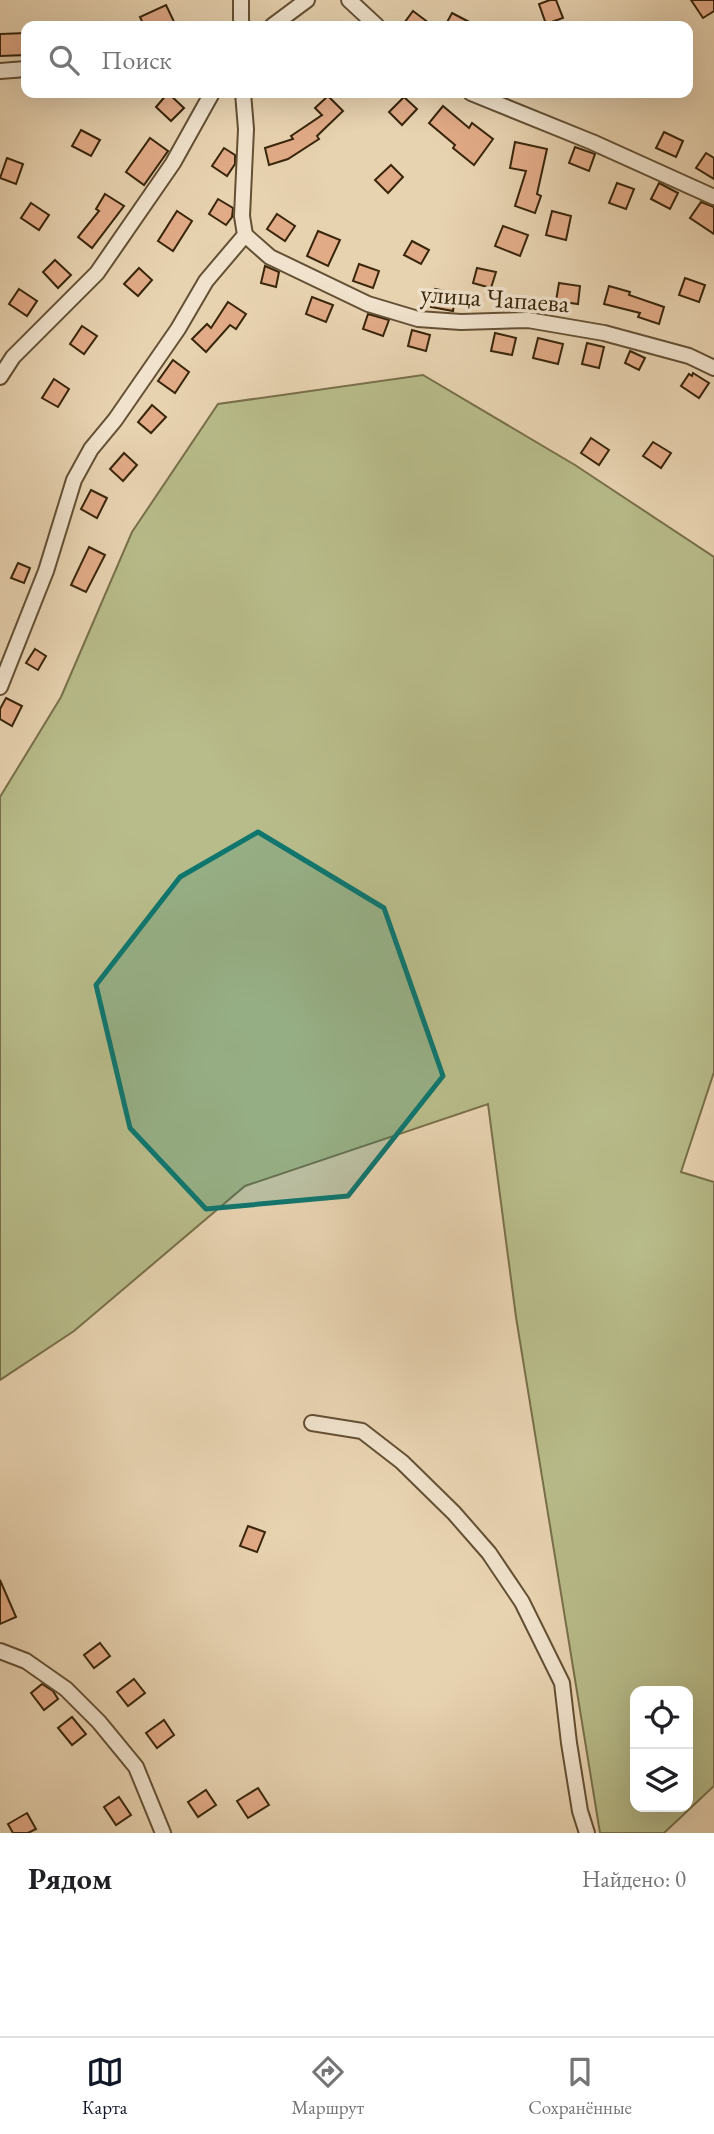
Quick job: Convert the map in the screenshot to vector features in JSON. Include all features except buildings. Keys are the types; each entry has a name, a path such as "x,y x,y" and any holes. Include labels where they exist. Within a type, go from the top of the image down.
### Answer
{"street":[{"path":"241,0 242,21"},
{"path":"279,21 307,0"},
{"path":"349,0 372,21"},
{"path":"0,71 21,69"},
{"path":"0,377 13,357 97,273 173,163 209,98"},
{"path":"0,687 46,570 74,480 91,449 116,420 164,350 206,281 245,235 242,216 246,128 243,98"},
{"path":"483,98 592,142 714,197"},
{"name":"улица Чапаева","path":"245,235 270,257 368,304 418,320 528,320 604,333 689,356 714,368"},
{"path":"312,1423 362,1431 402,1462 454,1513 489,1553 522,1602 562,1683 578,1797 587,1833"},
{"path":"0,1651 26,1661 56,1682 99,1722 136,1767 163,1833"}],"highlighted area":[{"path":"258,832 384,908 443,1076 348,1196 206,1209 130,1128 96,985 180,877"}],"green space":[{"path":"423,375 575,465 714,557 714,1072 681,1172 714,1182 714,1786 693,1806 693,1686 630,1686 630,1812 686,1812 664,1833 600,1833 516,1317 488,1104 245,1186 74,1331 0,1380 0,797 61,697 132,532 218,404"}]}
